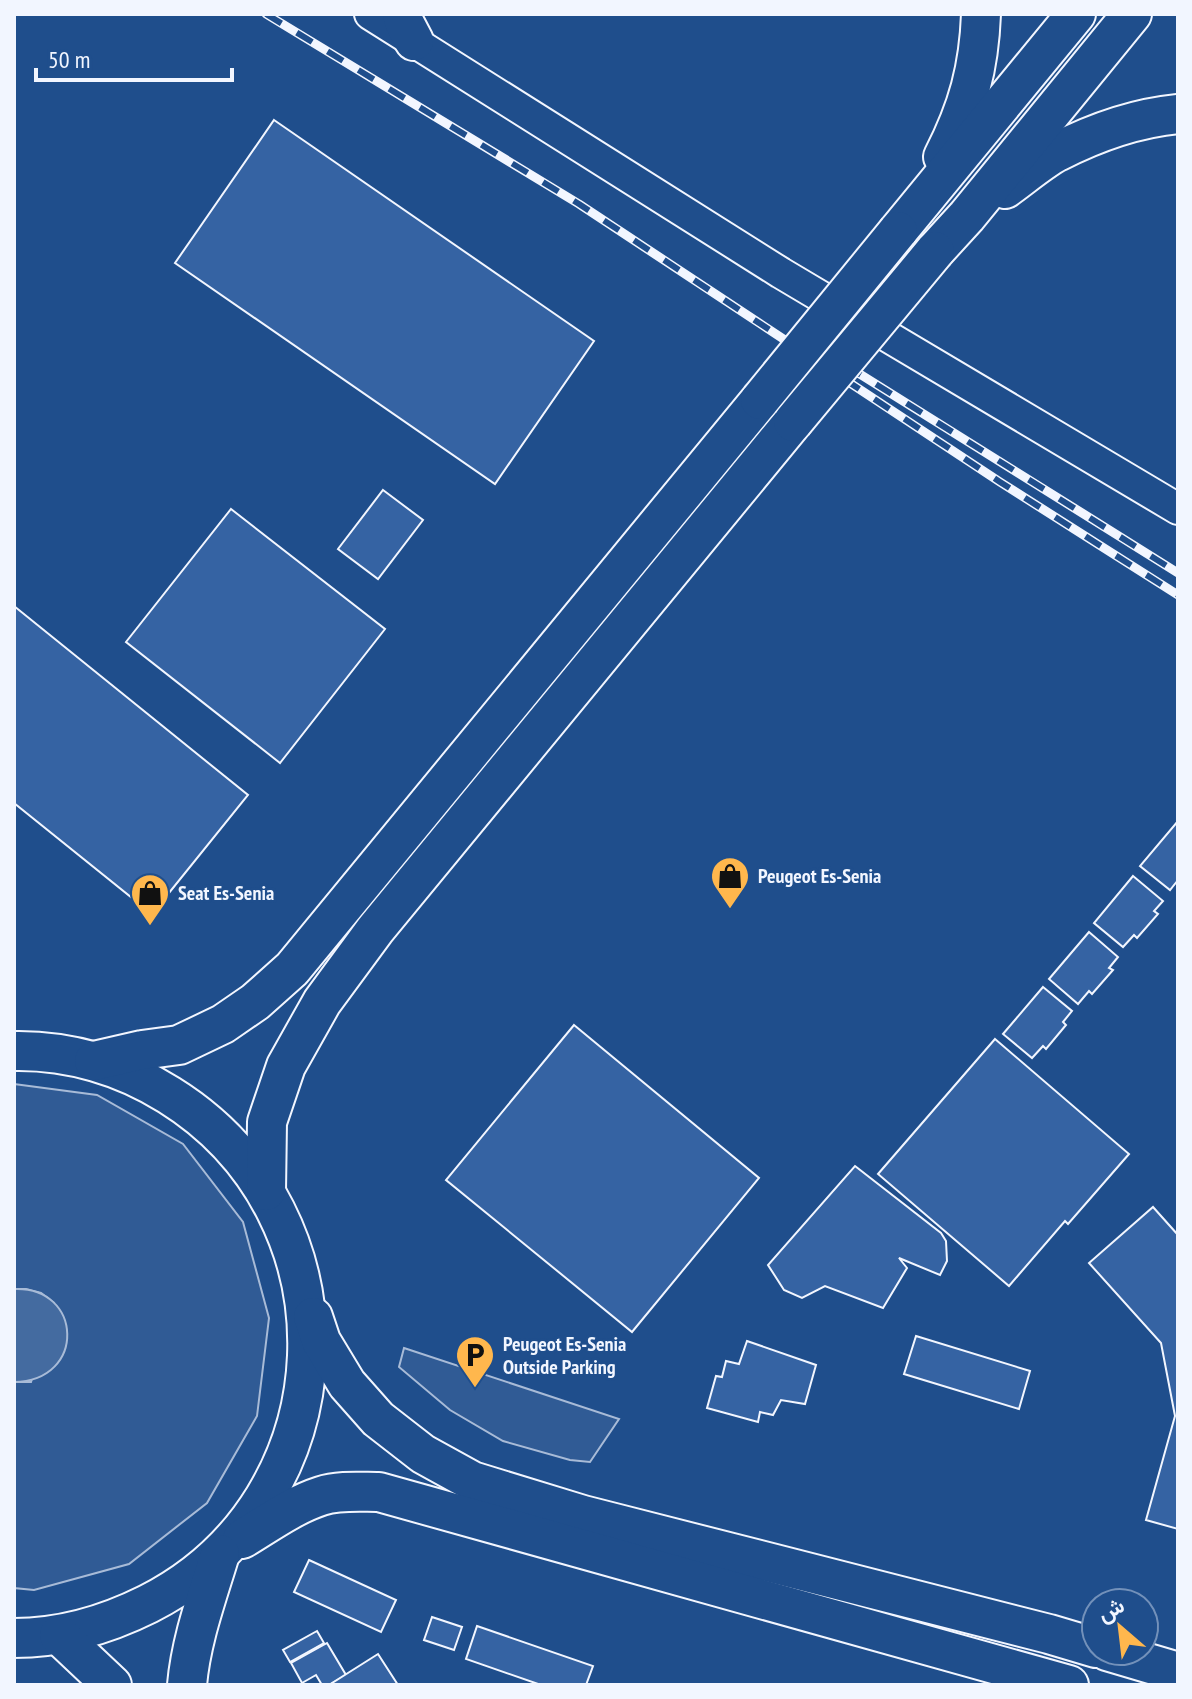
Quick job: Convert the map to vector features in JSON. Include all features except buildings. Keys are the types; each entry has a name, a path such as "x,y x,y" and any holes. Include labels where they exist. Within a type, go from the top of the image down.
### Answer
{"main road":[{"path":"907,220 955,135 974,83 981,14"},
{"path":"94,1061 179,1045 223,1024 255,1002 292,969 1076,14"},
{"path":"266,1191 267,1122 286,1066 322,1002 375,930 1132,14"},
{"path":"967,216 1056,153 1105,131 1156,116 1178,114"},
{"path":"19,1050 63,1054 94,1061 146,1081 193,1110 234,1147 266,1191 288,1235 321,1341 347,1384 378,1419 423,1454 472,1481 583,1515 1080,1643"},
{"path":"187,1685 194,1638 223,1551 261,1503 288,1452 304,1396 309,1339 302,1281"},
{"path":"14,1638 59,1635 118,1619 172,1592 223,1551 290,1510 323,1495 350,1491 379,1492 1069,1685"},
{"path":"1031,1674 1049,1634"},
{"path":"59,1635 112,1685"}],"street":[{"path":"370,14 408,28 781,273 1178,509"}],"shaded area":[{"path":"14,1084 97,1095 183,1144 243,1222 269,1318 257,1416 207,1503 129,1564 34,1590 14,1588 14,1382 31,1382 54,1303 41,1293 14,1289"},
{"path":"14,1289 37,1292 53,1302 64,1317 67,1334 64,1351 54,1367 38,1378 14,1382"},
{"name":"Peugeot Es-Senia Outside Parking","path":"404,1348 619,1419 590,1462 570,1460 503,1441 450,1410 399,1367"}],"railway":[{"path":"266,14 579,204 1000,482 1178,595"},
{"path":"815,346 1178,573"}],"place":[{"name":"Peugeot Es-Senia","path":"730,910"},
{"name":"Seat Es-Senia","path":"150,927"},
{"name":"Peugeot Es-Senia Outside Parking","path":"475,1389"}]}
